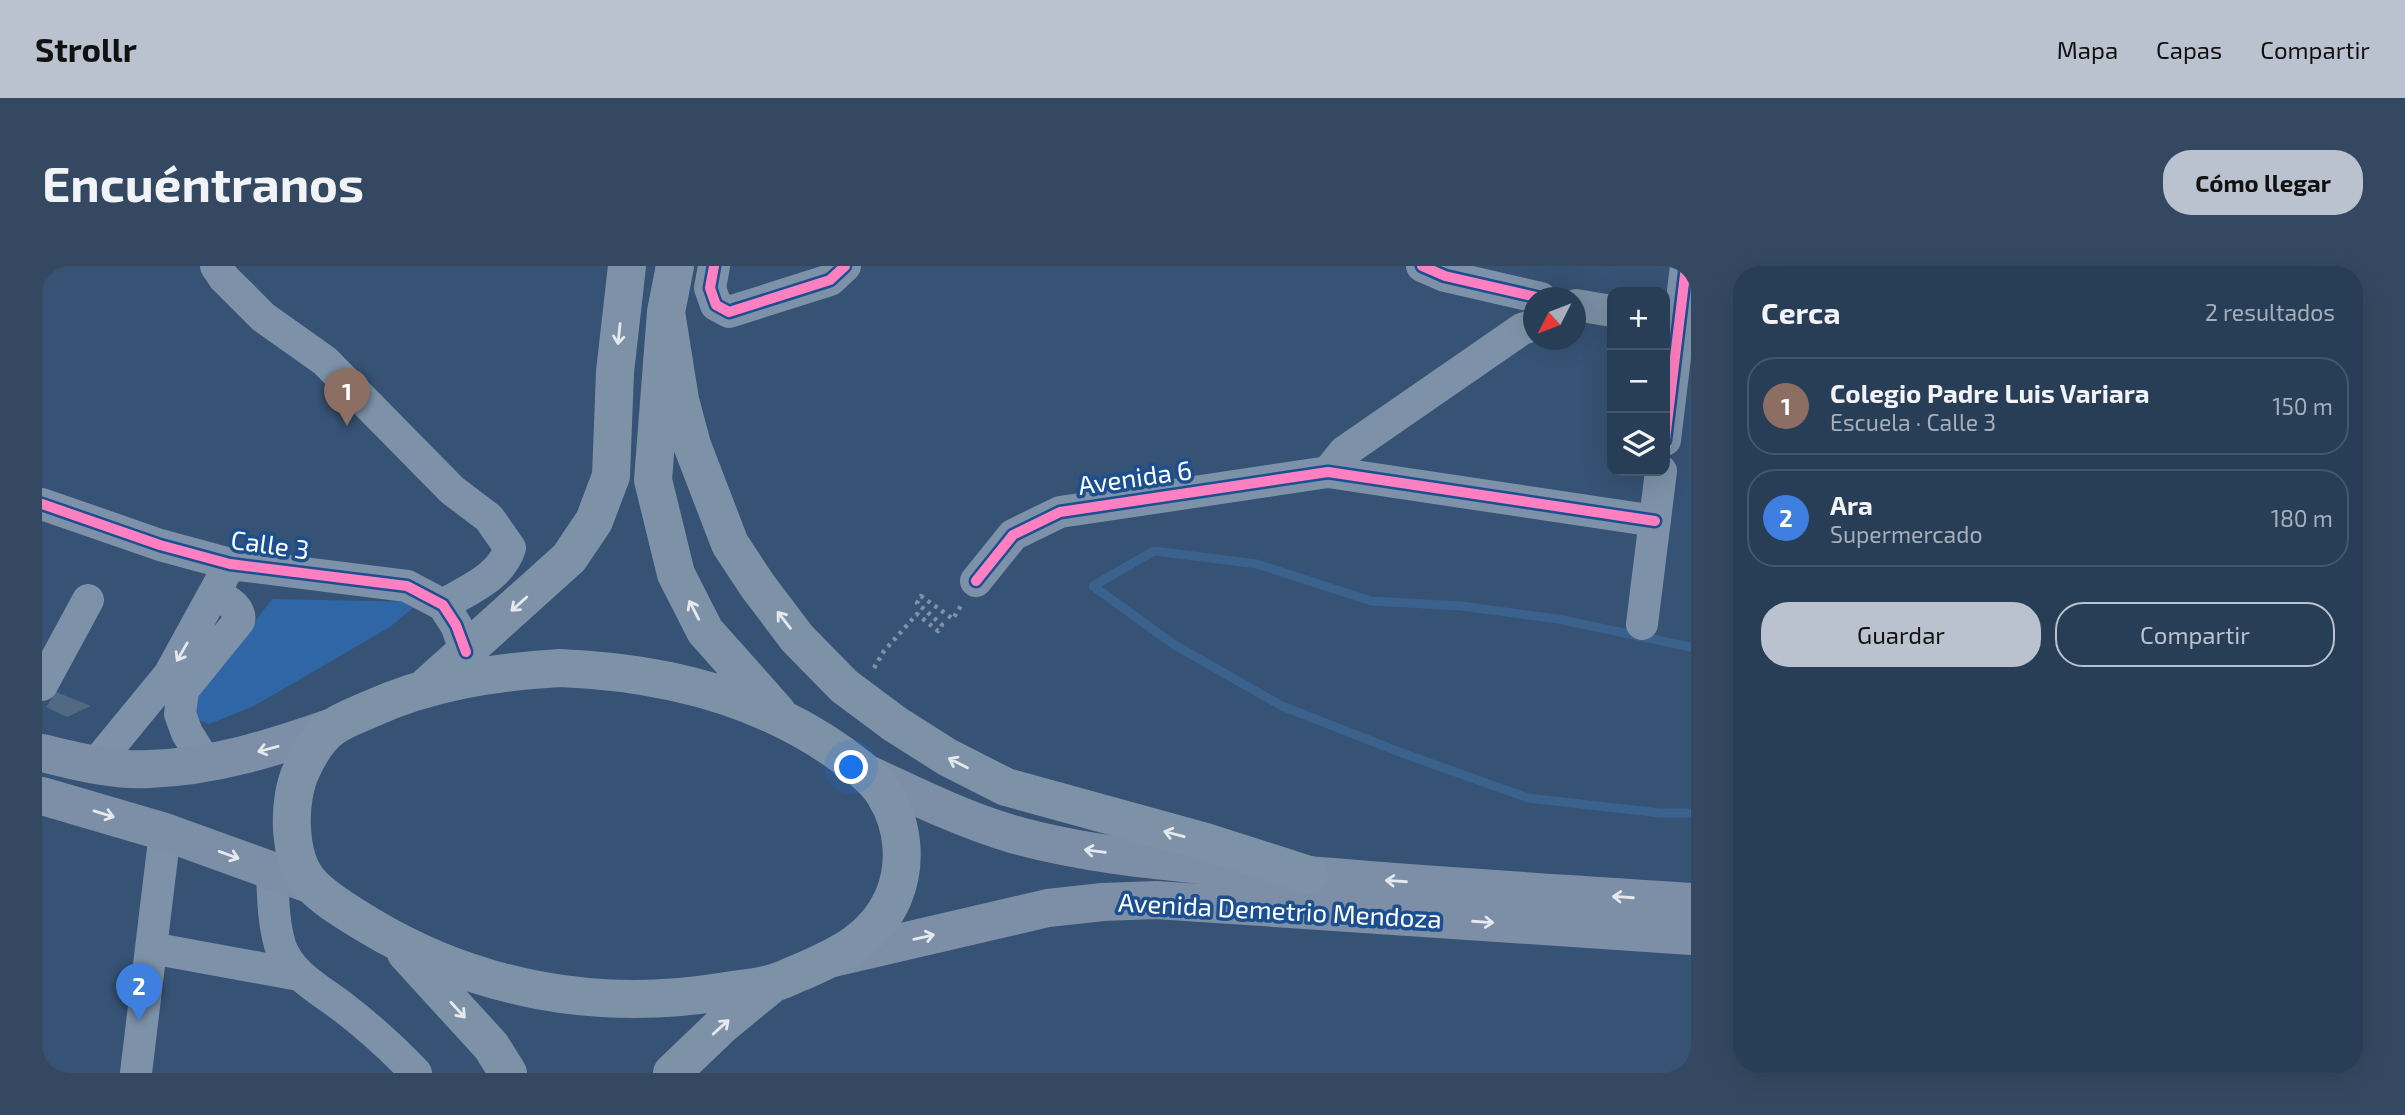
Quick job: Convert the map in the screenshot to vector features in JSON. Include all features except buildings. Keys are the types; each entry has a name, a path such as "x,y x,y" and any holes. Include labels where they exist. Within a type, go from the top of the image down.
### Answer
{"highway":[{"path":"425,689 569,558 594,521 611,476 615,372 627,266"},
{"path":"675,266 666,312 653,480 676,574 705,631 783,719"},
{"path":"666,312 680,400 692,445 730,544 797,638 844,686 895,724 947,757 1006,787 1206,842 1309,875"},
{"path":"560,668 607,670 652,676 697,687 741,701 783,719 827,744 870,775 885,794 895,816 901,840 902,865 897,888 873,930 834,958 773,983 689,997 639,1000 588,998 538,991 489,979 441,962 396,941 350,914 309,884 297,858 291,829 292,801 300,773 313,748 333,727 386,702 425,689 469,678 515,671 560,668"},
{"path":"396,941 491,1046 508,1073"},
{"path":"672,1073 722,1025 773,983"}],"main road":[{"path":"42,753 95,765 147,769 206,763 273,748 333,727"},
{"name":"Avenida Demetrio Mendoza","path":"870,775 964,819 1075,848 1194,864 1309,875 1691,902"},
{"path":"42,796 165,832 309,884"},
{"name":"Avenida Demetrio Mendoza","path":"834,958 1048,908 1156,900 1691,936"}],"street":[{"path":"216,266 224,278 263,317 325,361 452,490 489,518 510,548 498,571 443,605 456,625 466,652"},
{"path":"714,266 710,288 716,305 729,312 830,280 845,266"},
{"path":"1422,266 1445,276 1523,294"},
{"path":"1668,413 1686,266"},
{"path":"1328,472 1345,452 1523,328"},
{"name":"Avenida 6","path":"976,580 1013,535 1060,512 1328,472 1655,521"},
{"path":"1643,624 1660,476"},
{"name":"Calle 3","path":"42,504 160,545 230,564 407,586 443,605"},
{"name":"Calle 3","path":"95,765 169,675 230,564"},
{"path":"206,763 187,733 180,714 183,690 239,621 236,608 215,593"},
{"path":"42,685 88,600"},
{"path":"136,1073 165,832"},
{"path":"272,871 275,923 281,948 299,975 344,1007 416,1073"},
{"path":"151,948 299,975"}],"path":[{"path":"859,697 884,651 917,614 938,631 942,625 917,603 921,596 953,619 976,580"}],"shaded area":[{"path":"272,599 420,602 390,627 254,706 209,724 191,717 187,691 240,641"}],"waterway":[{"path":"1691,647 1558,619 1461,606 1371,601 1257,564 1154,551 1093,586 1173,644 1282,706 1402,753 1528,798 1660,813 1691,813"}],"cycle path":[{"path":"714,266 710,288 716,305 729,312 830,280 845,266"},
{"path":"1422,266 1445,276 1523,294"},
{"path":"1668,413 1686,266"},
{"path":"976,581 1013,535 1060,512 1328,472 1655,521"},
{"path":"42,504 160,545 230,564 407,586 443,605 456,625 466,652"}],"place":[{"name":"Colegio Padre Luis Variara","path":"347,426"},
{"name":"Ara","path":"139,1021"}]}
